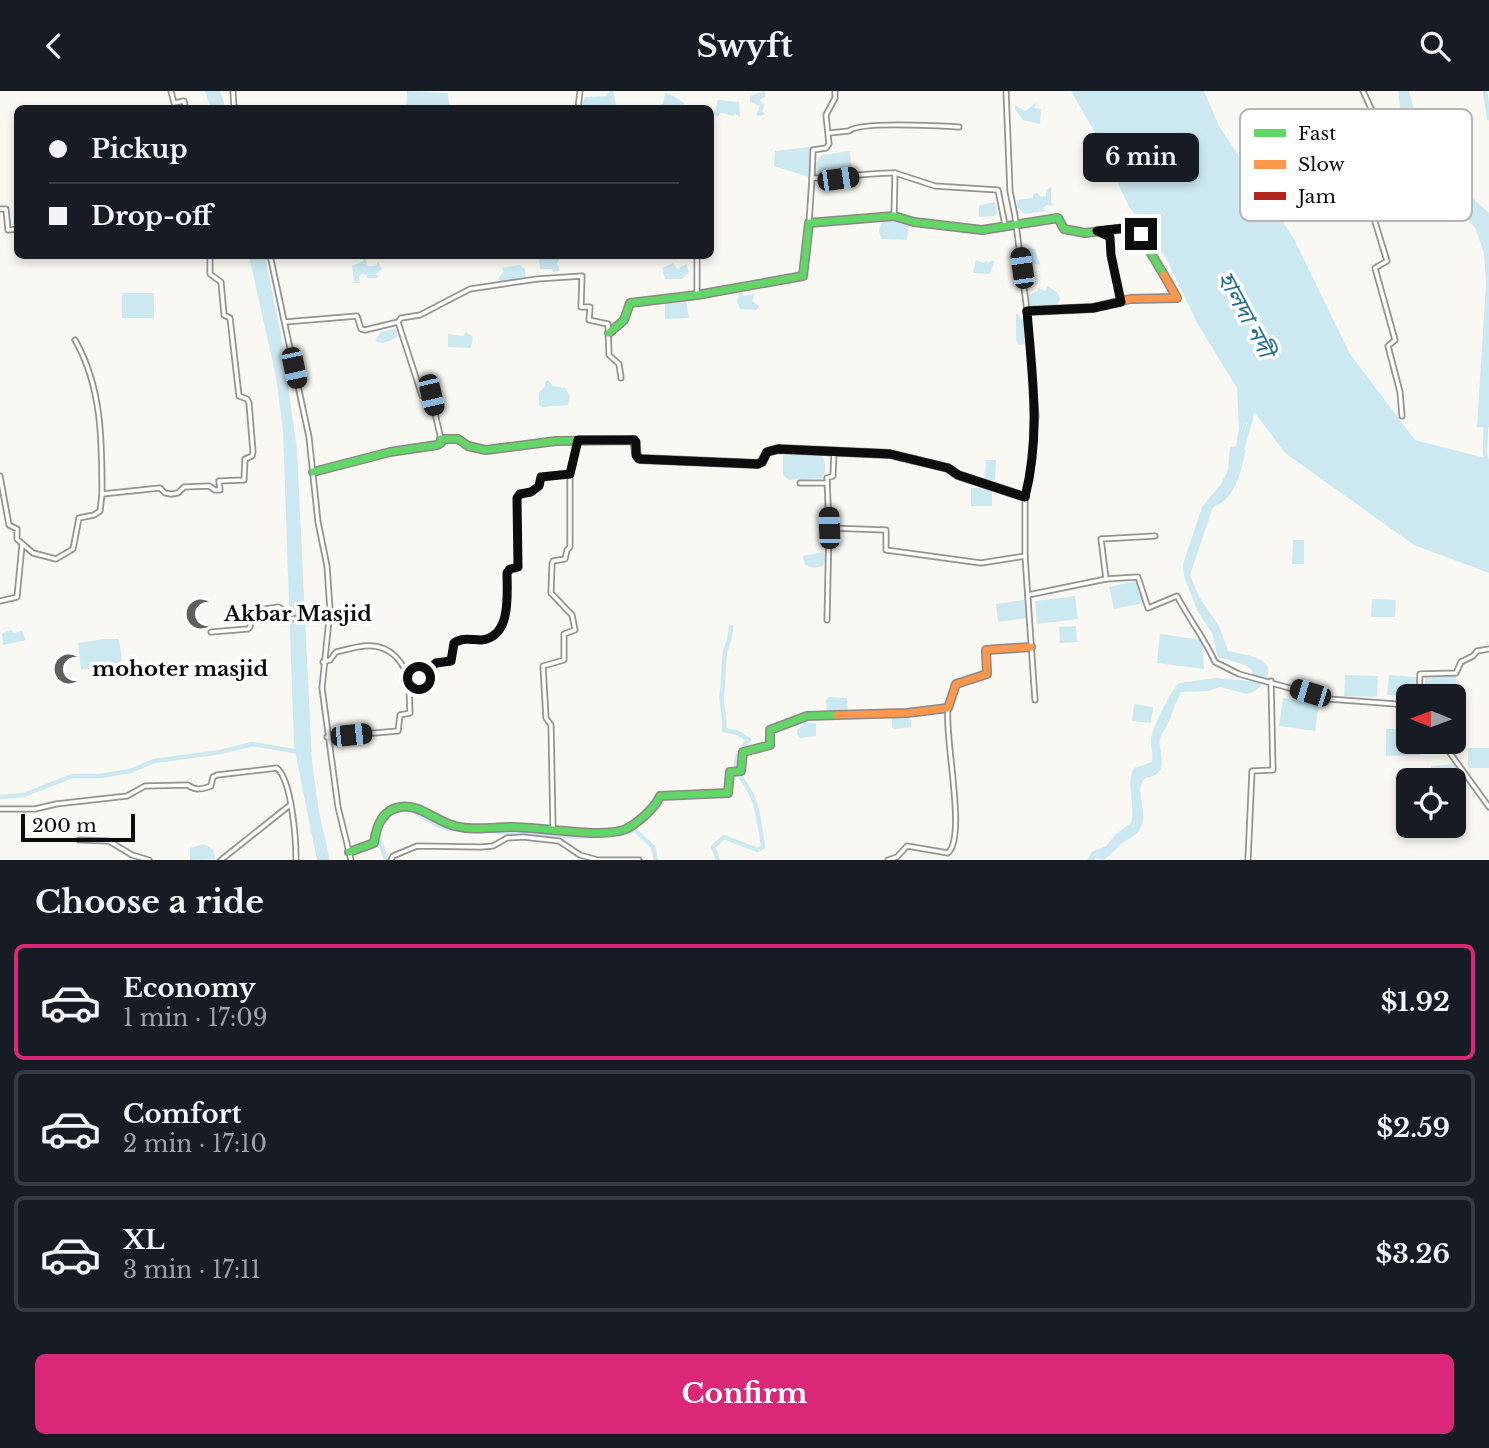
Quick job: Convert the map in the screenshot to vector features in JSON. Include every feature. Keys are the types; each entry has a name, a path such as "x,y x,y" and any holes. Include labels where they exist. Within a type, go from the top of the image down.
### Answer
{"street":[{"path":"171,91 174,103 184,101 185,105"},
{"path":"609,333 624,320 630,303 697,295 803,276 813,151 826,148 830,144 825,115 835,98 835,91"},
{"path":"1006,91 1010,191 1027,311 1036,416 1031,472 1025,497 1025,556 1035,700"},
{"path":"1363,91 1371,109"},
{"path":"829,133 849,131 861,125 959,127"},
{"path":"812,178 838,179 895,173 935,186 998,190 1005,225"},
{"path":"894,216 895,173"},
{"path":"0,209 6,209 8,213 8,230 14,229"},
{"path":"809,223 894,216 914,222 982,230 1058,218 1064,229 1085,233 1135,227 1177,298 1129,299 1093,308 1027,311"},
{"path":"1375,221 1387,261 1375,268 1395,340 1388,347 1400,392 1402,417"},
{"path":"1097,231 1110,237 1121,302"},
{"path":"102,494 160,488 171,494 184,488 203,486 215,490 220,489 219,481 244,480 245,459 252,456 253,452 249,403 247,399 239,396 230,318 224,315 221,282 211,274 210,259"},
{"path":"271,259 309,437 321,543 328,571 329,617 322,688 338,807 350,856 374,843 374,833 382,816 403,805 453,826 465,828 553,828 594,833 625,829 656,805 660,796 728,793 730,772 741,771 743,752 770,745 770,730 792,720 807,716 907,713 948,708"},
{"path":"697,259 697,295"},
{"path":"285,322 357,316 361,329 365,330 398,322 401,318 420,315 470,289 537,279 582,276 581,307 590,307 589,320 608,324 609,355 619,365 621,379"},
{"path":"313,473 399,450 441,443 431,395 422,397 398,322"},
{"path":"0,476 9,525 17,529 17,539 22,545 41,556 56,559 73,549 79,518 100,511 102,450 96,391 87,360 75,340"},
{"path":"441,439 458,439 468,446 486,450 520,444 578,440 634,440 639,459 714,463 758,464 767,452 778,449 890,454 948,468 958,475 1025,497"},
{"path":"553,828 551,725 546,718 542,666 564,660 564,634 575,630 572,615 551,593 552,562 565,559 570,547 570,474 578,440"},
{"path":"827,620 827,478 833,476 834,450"},
{"path":"409,687 429,667 451,661 454,643 458,640 483,640 492,637 500,628 507,608 507,573 518,567 517,498 539,486 541,477 570,474"},
{"path":"800,483 827,483"},
{"path":"829,528 886,530 886,550 981,563 1025,556"},
{"path":"1107,579 1101,540 1155,536"},
{"path":"0,601 17,597 22,545"},
{"path":"1028,595 1107,579 1138,577 1148,608 1177,597 1192,624 1206,641 1215,662 1239,674 1329,699 1396,704"},
{"path":"211,632 250,629 251,613 254,610 279,607 284,619 329,617"},
{"path":"323,661 330,660 336,652 361,646 385,649 393,653 406,670 409,687 410,712 400,715 398,730 327,737"},
{"path":"888,860 897,857 907,846 948,853 954,846 955,804 946,727 948,708 956,684 987,674 986,650 1031,647"},
{"path":"1420,684 1420,674 1456,673 1461,661 1473,656 1477,651 1489,649"},
{"path":"1248,860 1252,771 1273,770 1271,681"},
{"path":"1451,754 1489,807"},
{"path":"0,809 35,809 127,796 145,786 188,785 193,789 200,789 211,786 217,775 278,768 282,772 295,826 296,860"},
{"path":"221,860 290,806"},
{"path":"391,860 393,856 417,846 493,846 507,838 559,841 580,855 598,860 639,860"},
{"path":"79,840 109,841 132,855 149,860"}],"water":[{"path":"205,91 220,91 225,105 209,105"},
{"path":"407,91 448,93 449,105 406,105"},
{"path":"613,91 616,105 582,105 585,97 605,96"},
{"path":"764,91 766,96 760,100 765,105 762,111 765,114 760,116 756,115 760,106 750,102 750,96"},
{"name":"হালদা নদী","path":"1071,91 1204,91 1219,126 1240,158 1240,221 1282,221 1294,239 1350,354 1415,440 1489,459 1489,573 1414,545 1285,453 1255,413 1246,424 1241,449 1246,450 1236,483 1227,498 1213,507 1190,575 1199,597 1219,626 1228,651 1257,658 1267,666 1268,672 1259,687 1247,694 1220,687 1209,691 1182,692 1160,738 1161,768 1154,776 1145,778 1140,789 1143,814 1141,827 1103,860 1087,860 1092,852 1106,846 1131,823 1131,774 1134,768 1152,762 1152,734 1162,709 1179,683 1216,678 1252,681 1253,671 1217,656 1213,635 1197,610 1184,576 1183,564 1202,507 1221,484 1228,470 1230,447 1236,446 1239,429 1237,388 1197,323 1166,258 1128,205 1093,129"},
{"path":"1398,91 1409,91 1414,109 1400,109"},
{"path":"665,93 684,103 660,105 663,104"},
{"path":"718,100 739,102 740,117 721,113 717,117 714,114"},
{"path":"1036,103 1035,108 1041,109 1040,124 1023,120 1015,109 1015,105 1025,111"},
{"path":"810,147 809,177 774,166 775,151"},
{"path":"850,151 852,172 823,177 817,175 816,163 822,155"},
{"path":"1051,187 1051,202 1054,206 1047,205 1043,208 1046,211 1024,214 1017,207 1017,200 1033,198 1033,194 1037,193 1041,197 1046,196 1046,190"},
{"path":"1472,198 1489,213 1489,427 1477,427 1486,283 1484,253 1475,228 1469,221 1472,221"},
{"path":"995,202 995,216 979,217 979,205"},
{"path":"892,220 909,224 907,240 881,239 879,230 882,222"},
{"path":"1029,248 1035,249 1040,265 1022,261 1023,253"},
{"path":"250,259 266,259 281,335 297,450 312,762 319,812 330,860 317,860 294,746 283,431 276,377"},
{"path":"366,259 368,266 375,266 378,262 382,269 376,274 379,278 367,278 367,275 361,274 360,283 354,283 352,266"},
{"path":"539,259 560,259 557,263 560,270 554,273 552,269 540,269"},
{"path":"976,260 984,263 987,260 988,263 992,260 995,262 989,274 973,273"},
{"path":"673,263 677,269 686,264 689,272 682,279 665,279 662,268"},
{"path":"519,265 525,269 526,277 500,282 498,279 503,272 502,268"},
{"path":"1047,286 1057,292 1060,298 1057,306 1031,309 1028,295 1038,291 1038,288 1045,291"},
{"path":"739,291 742,291 743,296 755,294 752,301 759,306 757,310 740,309 737,302"},
{"path":"122,293 154,293 154,318 122,318"},
{"path":"686,301 689,318 665,319 665,303"},
{"path":"1016,314 1019,314 1020,319 1024,319 1025,344 1019,345 1016,340"},
{"path":"395,329 398,336 395,338 384,342 375,341 381,332"},
{"path":"466,332 473,337 471,348 448,347 448,334 463,336"},
{"path":"548,380 553,386 565,388 570,396 568,405 539,405 539,393"},
{"path":"809,452 821,454 825,463 825,478 789,480 783,475 783,455"},
{"path":"986,460 996,460 995,480 985,480"},
{"path":"971,488 992,488 992,506 971,506"},
{"path":"1293,540 1304,540 1304,564 1292,564"},
{"path":"823,552 826,557 823,566 814,568 805,565 803,556"},
{"path":"1139,580 1144,603 1114,609 1109,587"},
{"path":"1075,596 1078,619 1037,624 1035,601"},
{"path":"1372,599 1396,600 1395,617 1371,617"},
{"path":"1024,600 1026,618 998,622 996,604"},
{"path":"1076,626 1077,642 1060,643 1059,627"},
{"path":"11,630 14,633 22,631 26,640 3,645 2,633"},
{"path":"1160,634 1202,640 1204,669 1157,663"},
{"path":"119,639 122,660 116,664 81,670 78,643"},
{"path":"1345,675 1378,676 1377,697 1344,696"},
{"path":"1389,675 1416,677 1416,684 1396,684 1396,695 1387,695"},
{"path":"1425,676 1456,676 1456,684 1425,684"},
{"path":"829,697 847,698 848,709 842,712 827,711 826,700"},
{"path":"1283,698 1319,703 1315,731 1279,726"},
{"path":"1134,704 1153,707 1151,723 1132,721"},
{"path":"908,717 911,727 892,727 892,718"},
{"path":"805,723 816,723 816,736 801,738 797,735 797,730"},
{"path":"1386,729 1396,729 1396,754 1420,754 1420,755 1386,756"},
{"path":"1468,748 1489,748 1489,768 1468,768"},
{"path":"1455,764 1455,768 1431,768"},
{"path":"203,844 212,849 215,859 190,860 190,848"}],"waterway":[{"path":"1485,91 1489,118"},
{"path":"1241,453 1251,418"},
{"path":"1486,422 1485,453 1489,473"},
{"path":"718,860 713,847 724,837 757,850 763,847 755,804 736,764 741,749 749,740 738,733 724,730 722,696 725,653 731,627"},
{"path":"0,797 24,795 72,776 100,776 130,771 154,761 221,752 252,744 300,752"},
{"path":"386,860 377,831 390,812 410,809 437,825 463,830"},
{"path":"472,830 574,837 635,830 653,847 656,860"}],"traffic: fast":[{"path":"609,333 624,320 630,303 697,295 803,276 809,223 894,216 914,222 982,230 1058,218 1064,229 1085,233 1135,227 1164,275"},
{"path":"313,472 390,452 437,445 441,443 441,439 458,439 468,446 486,450 556,441 634,440 637,456 641,459 758,464 767,452 778,449 890,454 902,457"},
{"path":"349,852 374,843 376,831 384,815 400,807 421,810 448,824 469,828 513,827 602,833 626,829 646,815 660,796 728,793 730,772 741,771 743,752 770,745 770,730 807,716 837,715"}],"traffic: slow":[{"path":"1027,311 1093,308 1130,299 1177,298 1164,275"},
{"path":"837,715 907,713 948,708 956,684 987,674 986,650 1031,647"}],"traffic: jam":[{"path":"902,457 948,468 958,475 1025,497"}],"place":[{"name":"Akbar Masjid","path":"201,614"},
{"name":"mohoter masjid","path":"69,669"}],"route":[{"path":"419,678 436,663 451,661 454,643 458,640 483,640 492,637 500,628 507,608 507,573 518,567 517,498 539,486 541,477 570,474 578,440 634,440 639,459 714,463 758,464 767,452 778,449 890,454 948,468 958,475 1025,497 1031,472 1036,416 1027,311 1093,308 1121,302 1110,237 1097,231 1135,227 1141,234"}]}
